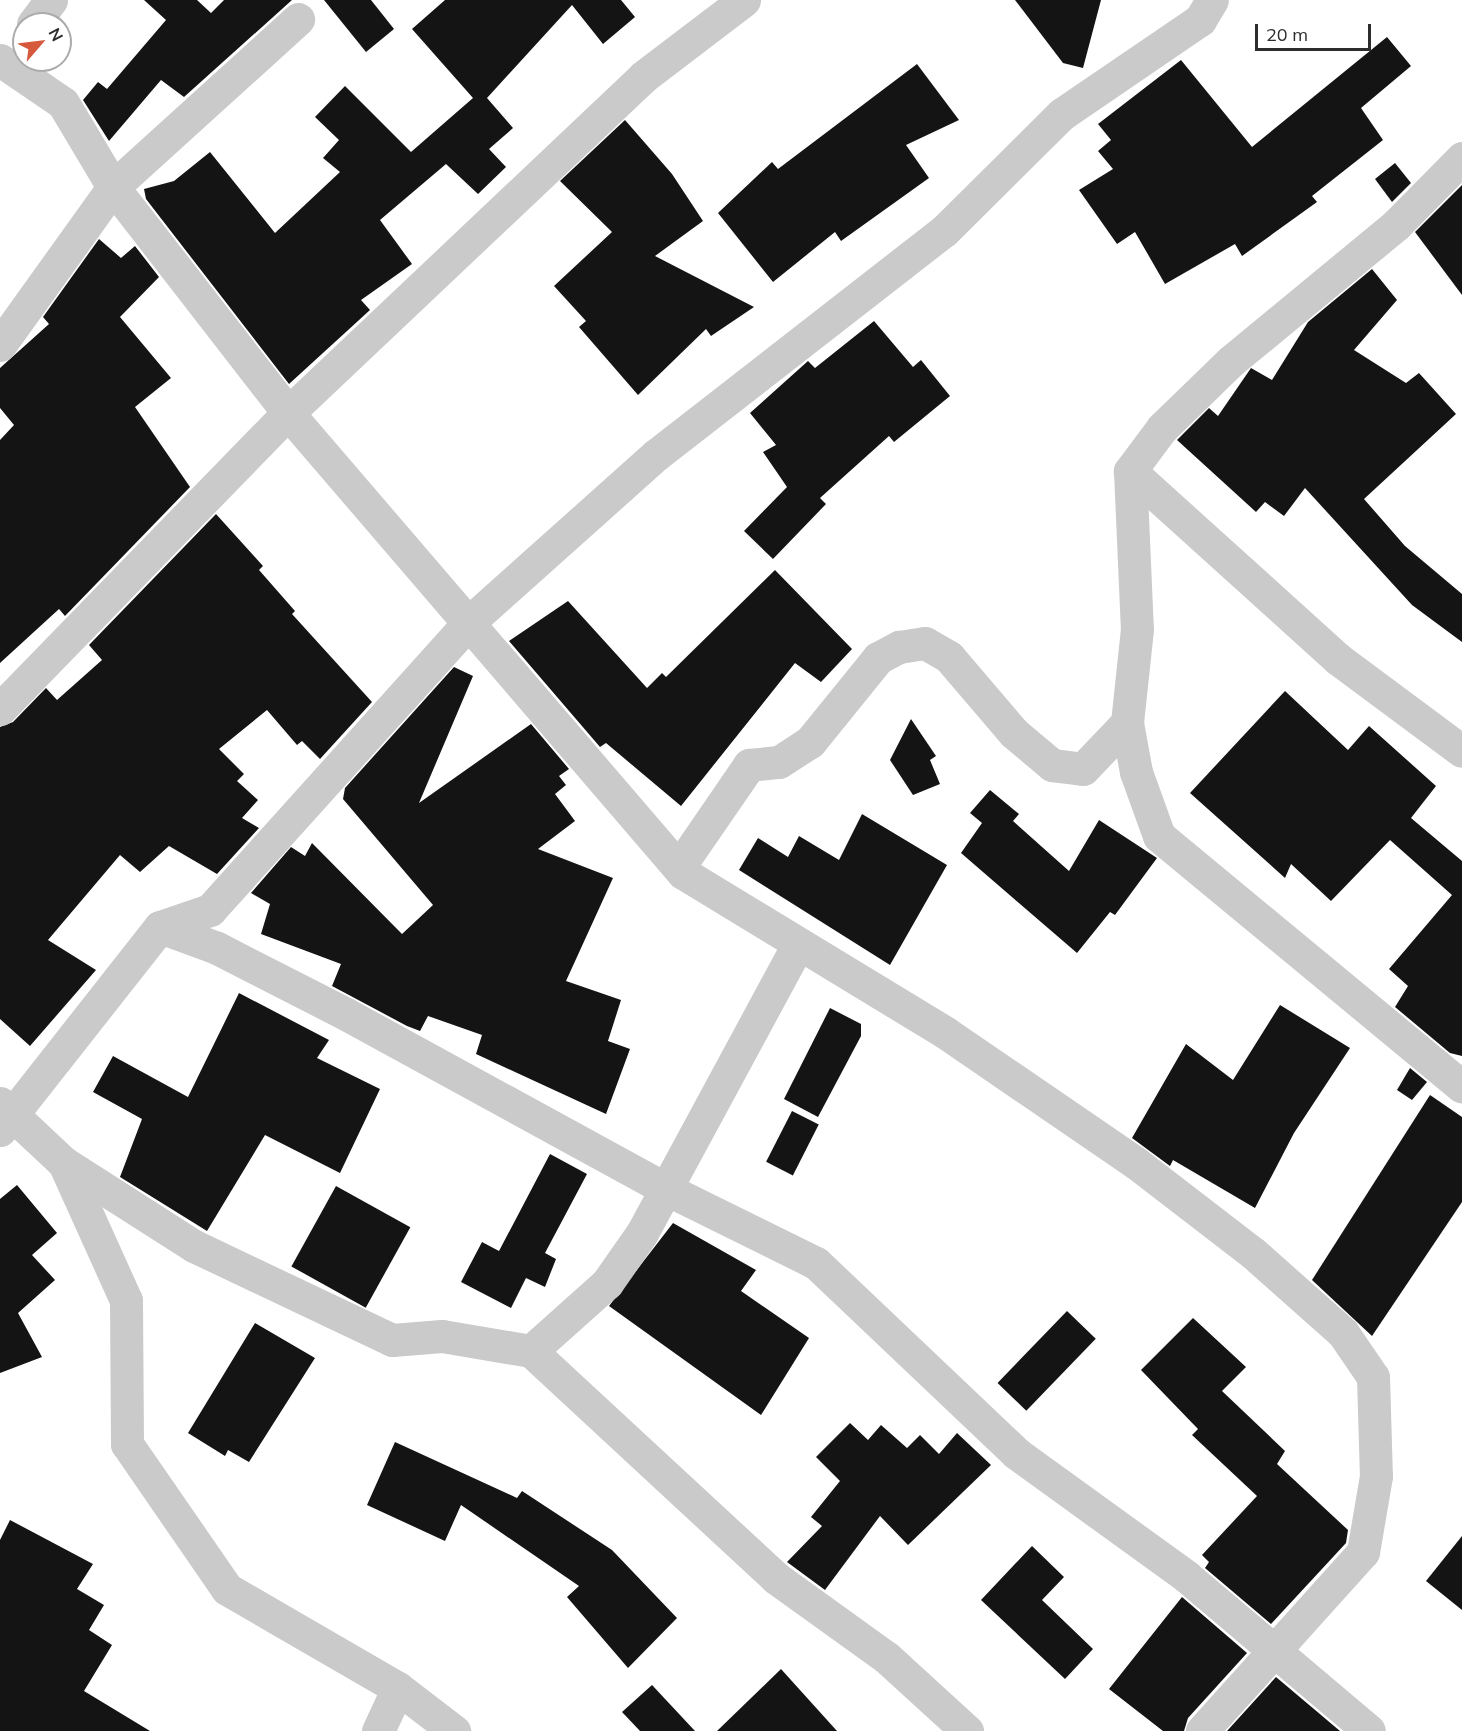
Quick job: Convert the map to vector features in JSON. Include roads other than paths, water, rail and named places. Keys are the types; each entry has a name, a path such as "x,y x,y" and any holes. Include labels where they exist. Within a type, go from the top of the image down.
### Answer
{"street":[{"path":"0,709 288,413 643,77 744,0"},
{"path":"967,1731 886,1656 776,1578 531,1351 442,1335 392,1340 194,1246 64,1163 5,1116 160,927 210,910 468,624 656,455 944,231 1062,114 1200,20 1212,0"},
{"path":"0,345 113,187 298,19"},
{"path":"30,72 63,103 113,187 288,413 679,867 798,944 946,1033 1136,1163 1253,1253 1343,1333 1373,1377 1376,1476 1363,1552 1202,1731"},
{"path":"1462,158 1396,225 1231,361 1162,428 1130,471 1137,629 1127,723 1136,772 1159,837 1462,1087"},
{"path":"1130,471 1338,659 1462,751"},
{"path":"679,867 750,765 779,762 810,742 878,658 899,647 925,643 949,657 1014,733 1052,765 1083,769 1127,723"},
{"path":"160,927 217,948 346,1014 664,1188 816,1263 1016,1453 1187,1577 1271,1654 1369,1731"},
{"path":"531,1351 607,1283 642,1233 664,1188 798,944"},
{"path":"64,1163 126,1300 127,1444 227,1589 398,1688 454,1731"},
{"path":"378,1731 398,1688"}]}
